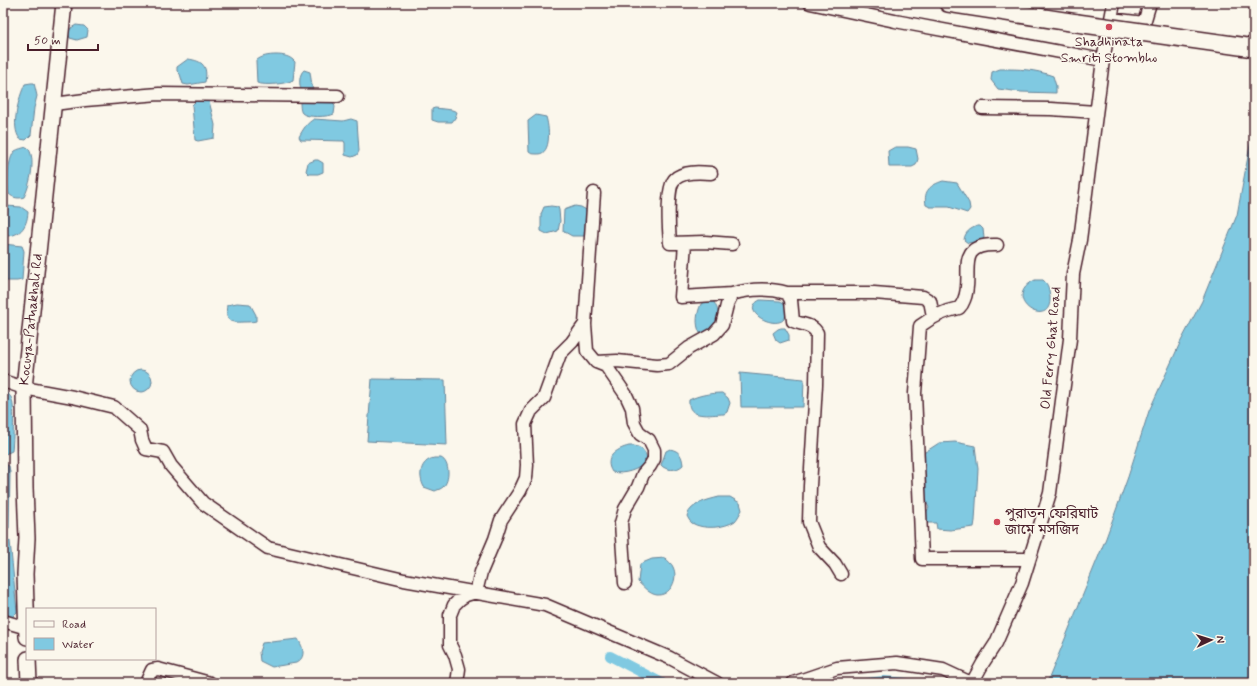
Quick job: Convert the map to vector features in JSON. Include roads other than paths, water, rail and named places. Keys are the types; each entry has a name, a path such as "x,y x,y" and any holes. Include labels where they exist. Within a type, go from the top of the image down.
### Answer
{"highway":[{"path":"948,3 1254,48"}],"main road":[{"name":"Kocuya-Patuakhali Rd","path":"26,628 25,574 27,538 24,388 64,3"},
{"path":"28,660 30,683"}],"street":[{"path":"810,3 1103,60"},
{"name":"Old Ferry Ghat Road","path":"972,683 996,643 1022,583 1050,492 1070,340 1073,274 1080,240 1103,60 1114,3"},
{"path":"1111,19 1144,23 1150,3"},
{"path":"54,104 159,94 338,96"},
{"path":"982,108 1052,109 1096,112"},
{"path":"711,172 688,173 675,178 671,183 669,204 670,243 705,242 732,244"},
{"path":"594,193 585,324 587,351 596,362 606,366 626,395 632,408 634,422 640,434 649,440 654,450 654,459 643,474 638,488 626,509 621,522 625,583"},
{"path":"685,243 681,297 732,294 746,290 778,290 787,293 874,293 923,297 930,301 933,316"},
{"path":"997,245 982,246 972,251 968,264 965,300 959,308 933,316 920,326 914,393 922,559 1029,559"},
{"path":"787,293 791,300 793,321 801,325 808,325 814,328 817,334 809,522 819,547 835,564 841,574"},
{"path":"596,362 617,361 657,365 669,364 689,348 714,334 722,325 726,305 732,294"},
{"path":"476,592 481,572 495,539 501,520 520,491 526,478 527,465 525,424 531,412 544,398 560,354 572,342 585,324"},
{"path":"3,381 24,388 73,397 114,407 140,430 146,449 163,452 171,466 203,503 268,548 404,580 545,605 670,658 717,683"},
{"path":"457,683 459,669 450,645 450,615 454,605 460,599 466,595 476,592"},
{"path":"3,621 26,628"},
{"path":"793,683 837,668 897,663 944,670 972,683"},
{"path":"146,683 152,670 158,669 210,683"}],"water":[{"path":"76,25 84,26 88,30 87,37 77,40 70,38 68,33 71,28"},
{"path":"281,55 291,58 295,62 293,80 286,83 276,84 257,83 256,61 265,56"},
{"path":"188,59 197,61 203,65 206,72 205,82 188,85 183,84 180,74 177,71 177,67"},
{"path":"1000,69 1027,70 1053,76 1056,86 1056,93 1021,92 998,89 991,80 992,72"},
{"path":"304,70 310,72 313,93 301,90 300,79"},
{"path":"34,83 37,96 31,135 26,140 20,139 17,134 16,112 25,84"},
{"path":"205,98 209,101 215,125 214,138 198,141 195,140 192,105 198,99"},
{"path":"300,101 333,101 335,107 334,114 327,116 304,115 301,111"},
{"path":"435,108 457,112 455,118 452,122 438,122 432,120 432,109"},
{"path":"536,115 546,117 548,139 546,149 542,153 532,154 529,152 528,121"},
{"path":"314,119 343,121 351,119 357,121 359,151 357,155 352,157 345,155 344,141 301,140 299,137 302,131 307,124"},
{"path":"1254,124 1254,683 1047,683 1106,538 1128,477 1149,411 1180,343 1202,301 1237,215"},
{"path":"27,147 32,157 32,171 24,197 16,198 9,194 8,190 9,165 15,151"},
{"path":"895,147 908,147 916,149 918,159 916,165 912,167 889,167 888,151"},
{"path":"315,160 323,163 323,172 318,174 309,174 306,171 308,163"},
{"path":"943,181 957,183 969,203 970,209 967,213 949,207 930,207 926,205 925,200 929,189 935,184"},
{"path":"6,206 21,207 28,212 26,223 18,233 3,236 3,209"},
{"path":"575,206 581,207 590,212 586,236 572,236 563,231 564,210"},
{"path":"544,207 558,207 560,221 558,231 547,234 541,231 541,214"},
{"path":"977,226 980,226 983,229 984,238 981,241 968,243 964,240 965,235"},
{"path":"3,244 22,246 24,251 22,280 3,281"},
{"path":"1035,280 1043,280 1049,290 1050,297 1048,307 1043,312 1036,312 1029,309 1024,303 1022,296 1025,288"},
{"path":"760,300 780,301 784,303 786,314 782,321 767,321 759,317 754,312 754,306"},
{"path":"708,301 714,302 718,312 718,319 714,326 706,333 700,333 697,322 698,311 701,304"},
{"path":"237,303 250,304 256,315 256,321 234,322 229,320 227,317 227,305"},
{"path":"781,328 785,328 789,335 789,340 780,343 776,340 773,333"},
{"path":"141,370 149,373 152,381 149,389 141,392 133,389 130,381 133,373"},
{"path":"740,373 804,379 803,407 741,407"},
{"path":"372,379 445,380 447,445 367,441"},
{"path":"3,392 9,394 11,398 14,417 12,451 3,455"},
{"path":"714,393 722,393 728,398 730,403 727,412 724,414 707,415 696,413 692,411 689,406 689,400 693,398"},
{"path":"955,442 975,446 978,469 974,527 950,530 937,529 936,523 925,523 924,515 929,508 923,494 926,484 922,473 922,454 939,443"},
{"path":"629,446 640,448 646,455 647,462 631,471 622,473 612,472 609,462 610,458 620,449"},
{"path":"670,449 676,451 681,457 683,465 681,467 669,469 661,465 666,451"},
{"path":"434,458 441,458 444,460 448,472 445,484 442,488 435,491 424,487 421,478 423,466 426,462"},
{"path":"3,463 9,466 10,472 9,528 3,531"},
{"path":"719,497 730,497 740,503 742,510 735,521 720,527 702,527 691,522 687,516 692,508 700,503"},
{"path":"3,540 10,541 17,612 12,617 3,617"},
{"path":"665,558 673,567 675,577 672,586 666,593 657,595 647,590 638,582 640,564 652,559"},
{"path":"298,639 303,655 302,658 296,663 272,667 260,661 259,652 262,643"}],"waterway":[{"path":"610,656 662,683"},
{"path":"867,683 884,681 906,683"}],"place":[{"name":"Shadhinata Smriti Stombho","path":"1109,27"},
{"name":"পুরাতন ফেরিঘাট জামে মসজিদ","path":"997,522"}]}
